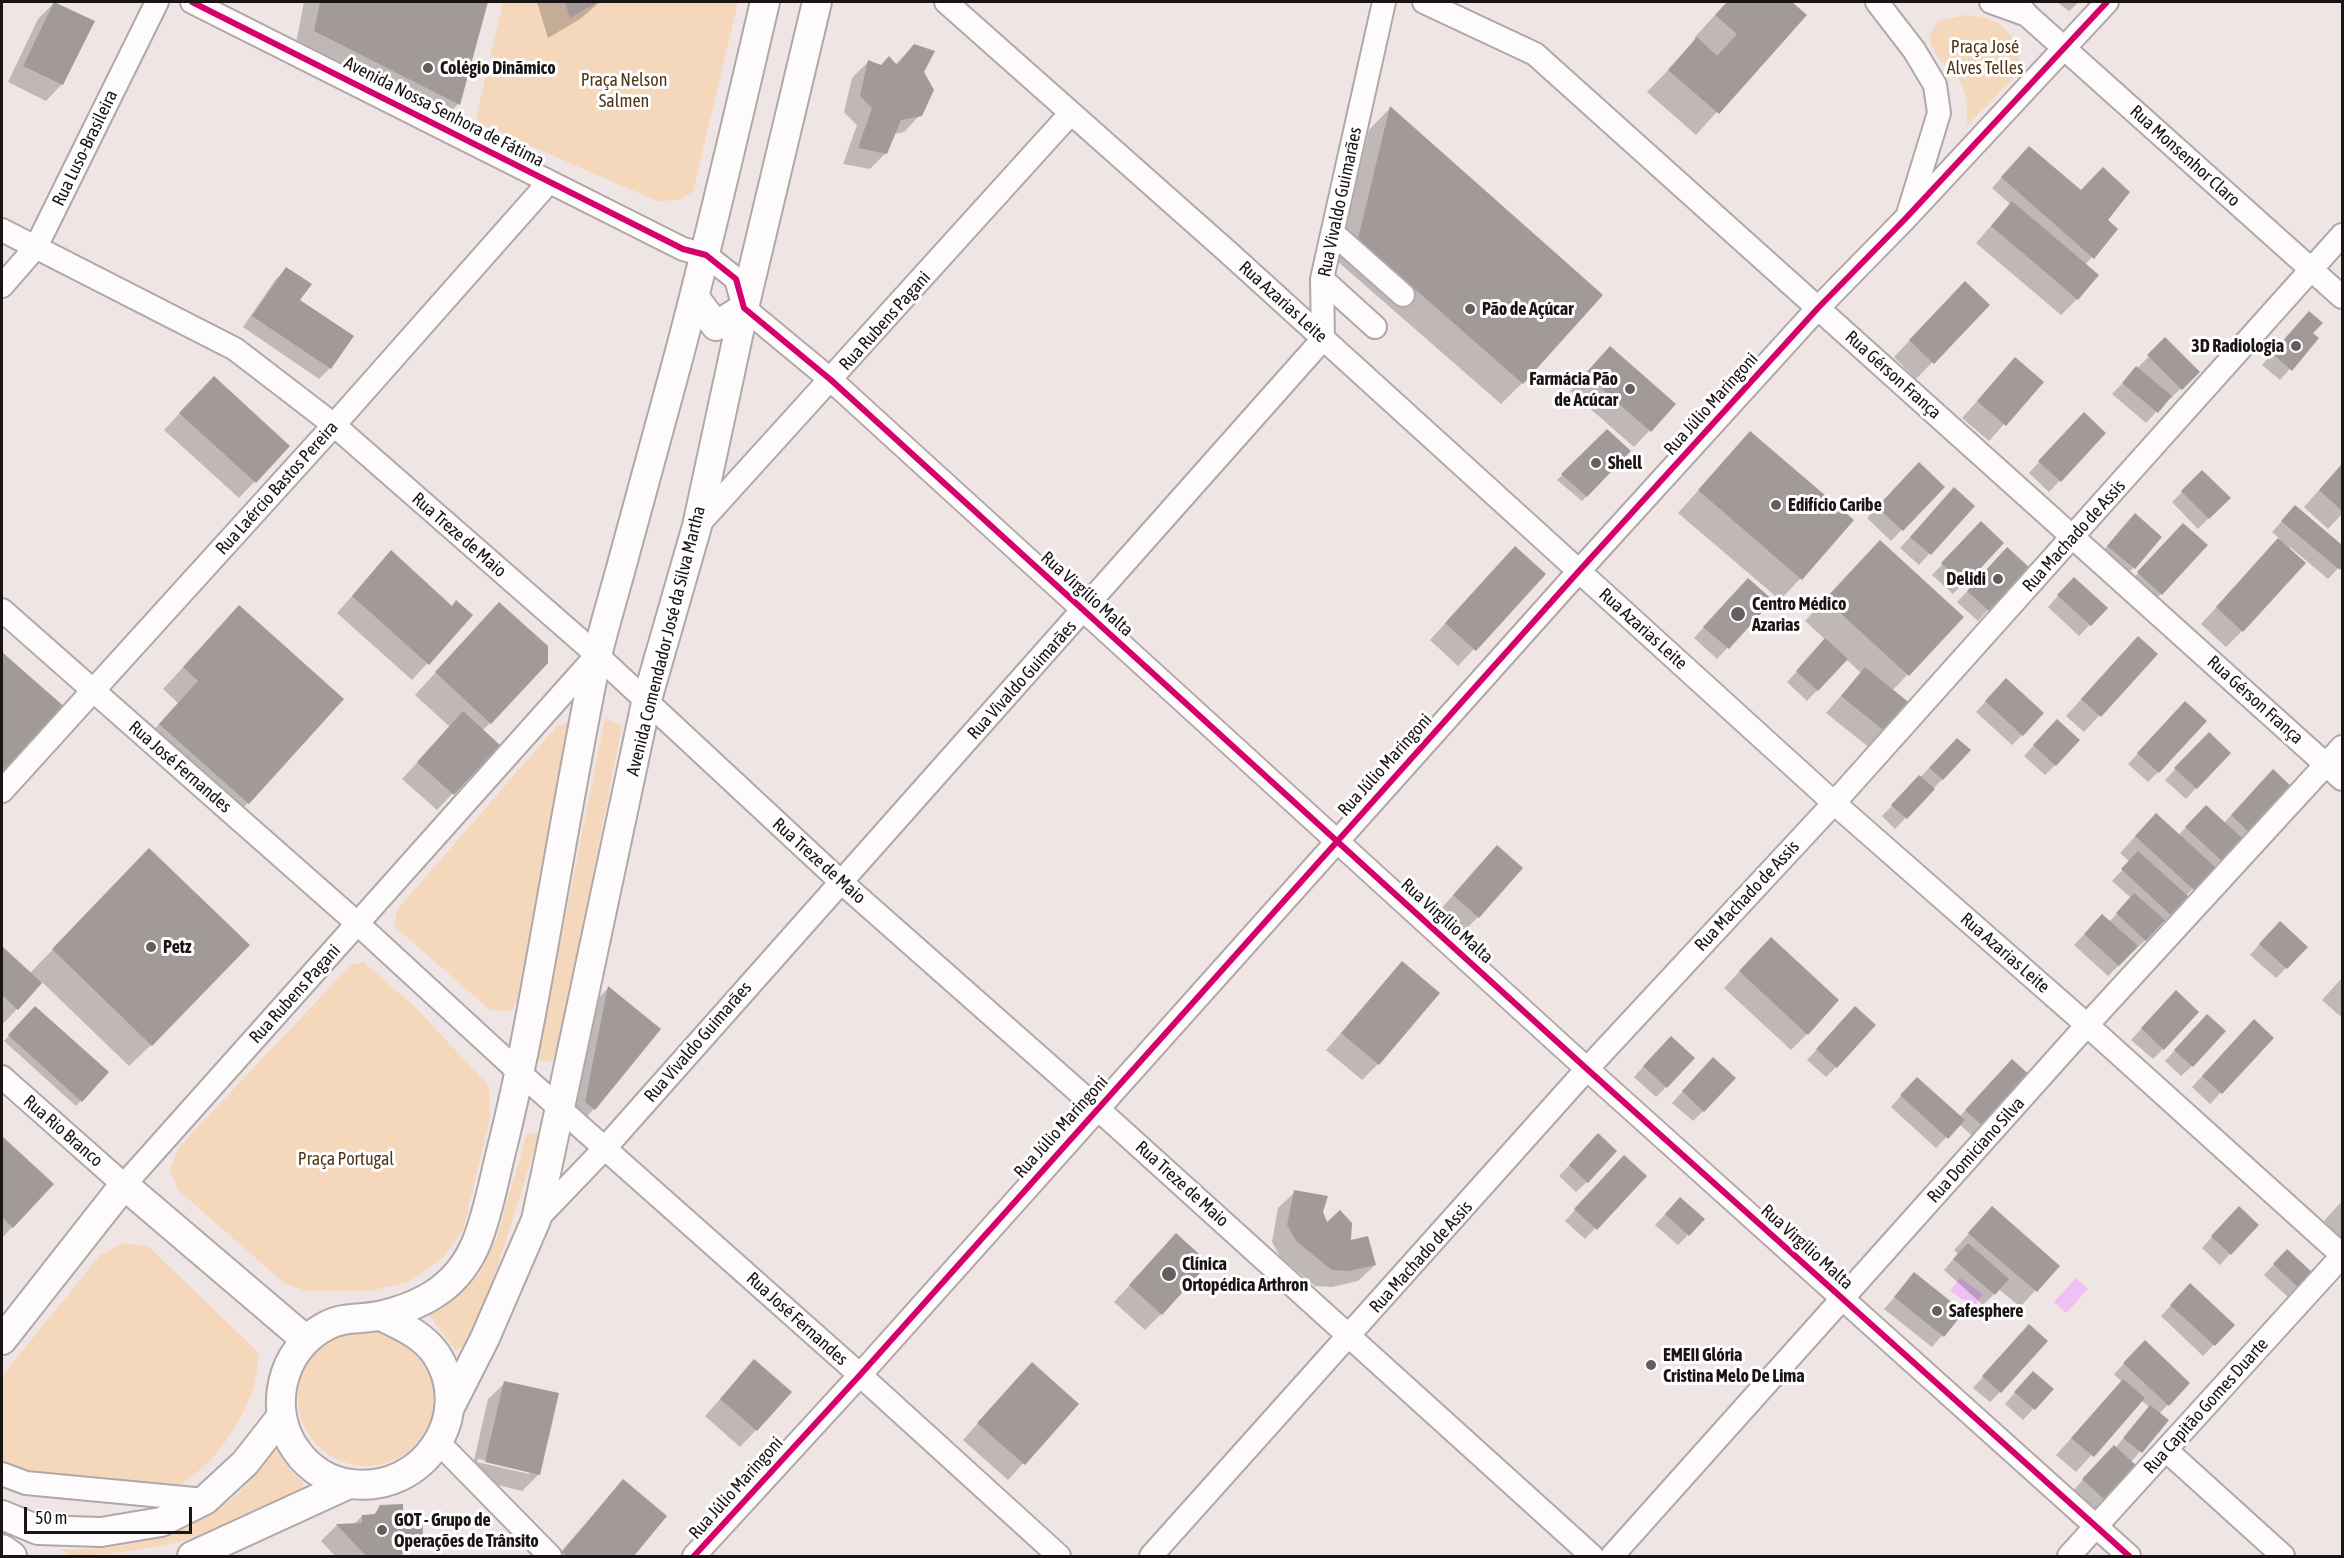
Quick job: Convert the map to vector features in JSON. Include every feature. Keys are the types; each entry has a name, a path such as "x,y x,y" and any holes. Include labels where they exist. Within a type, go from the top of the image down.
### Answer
{"main road":[{"path":"381,1316 417,1334 436,1355 447,1381 449,1409 446,1426 438,1442 422,1463 400,1478 375,1485 348,1484 324,1476 304,1461 289,1441 281,1417 280,1389 289,1362 306,1340 323,1327 343,1319 381,1316 427,1299 450,1284 471,1257 484,1223 520,1073 597,655 695,298 694,252 765,2"},
{"name":"Avenida Comendador José da Silva Martha","path":"449,1409 485,1338 536,1220 646,703 697,526 744,308 816,2"},
{"path":"695,298 716,326 744,308"},
{"path":"124,1185 306,1340"},
{"name":"Rua Rubens Pagani","path":"2,1340 124,1185"},
{"path":"2,1515 35,1530 101,1532 161,1522 205,1500 245,1463 281,1417"},
{"path":"192,1557 348,1484"},
{"path":"2,1549 12,1557"}],"street":[{"name":"Rua Luso-Brasileira","path":"2,286 36,247 157,2"},
{"name":"Avenida Nossa Senhora de Fátima","path":"192,2 549,182 694,252 736,279 744,308"},
{"name":"Rua Azarias Leite","path":"946,2 1323,339 1834,802 2343,1255"},
{"name":"Rua Vivaldo Guimarães","path":"536,1220 604,1148 1323,339 1322,279 1384,2"},
{"name":"Rua Gérson França","path":"1424,2 1535,54 2072,538 2335,771"},
{"path":"1877,2 1914,50 1935,85 1939,114 1906,218"},
{"path":"1991,2 2022,8"},
{"name":"Rua Júlio Maringoni","path":"694,1557 860,1375 1579,571 1818,308 1906,218 2107,2"},
{"name":"Rua Monsenhor Claro","path":"2022,8 2343,297"},
{"name":"Rua Rubens Pagani","path":"697,526 1071,113"},
{"name":"Rua Laércio Bastos Pereira","path":"2,791 334,425 549,182"},
{"name":"Rua Treze de Maio","path":"2,230 235,349 334,425 597,655 840,881 1098,1109 1592,1557"},
{"path":"1333,233 1403,296"},
{"name":"Rua Machado de Assis","path":"1151,1557 1587,1069 1834,802 2343,235"},
{"path":"1322,279 1375,327"},
{"name":"Rua Virgílio Malta","path":"744,308 831,380 1587,1069 2129,1557"},
{"name":"Rua José Fernandes","path":"2,610 358,924"},
{"name":"Rua Rubens Pagani","path":"124,1185 597,655"},
{"name":"Rua Domiciano Silva","path":"1612,1557 2087,1025 2335,771 2343,747"},
{"path":"358,924 520,1073"},
{"name":"Rua José Fernandes","path":"520,1073 860,1375 1059,1557"},
{"name":"Rua Rio Branco","path":"2,1077 124,1185"},
{"name":"Rua Capitão Gomes Duarte","path":"2069,1557 2343,1255"},
{"path":"438,1442 550,1557"},
{"path":"2166,1450 2283,1557"},
{"path":"2,1474 26,1483 205,1500"}],"green space":[{"name":"Praça Nelson Salmen","path":"503,2 738,2 693,192 679,200 657,201 487,127 476,118"},
{"name":"Praça José Alves Telles","path":"1965,15 1985,18 1999,24 2021,51 2015,76 1967,126 1967,106 1962,86 1936,54 1929,35 1938,21"},
{"path":"605,718 622,725 558,1056 550,1062 537,1059"},
{"path":"572,721 517,1001 510,1011 490,1010 394,926 397,910 557,726"},
{"name":"Praça Portugal","path":"364,962 416,1008 489,1086 490,1118 463,1231 442,1259 409,1282 369,1291 307,1291 284,1283 178,1190 170,1170 178,1148 351,965"},
{"path":"527,1133 540,1133 486,1303 467,1343 456,1351 428,1314 458,1294 478,1276 497,1237"},
{"path":"124,1243 149,1247 259,1353 254,1385 245,1408 225,1442 212,1458 198,1472 164,1493 138,1501 74,1501 32,1495 12,1488 2,1483 2,1376 100,1255"},
{"path":"366,1330 392,1335 404,1341 414,1350 423,1360 429,1372 434,1398 429,1424 423,1436 414,1446 404,1455 392,1461 366,1466 340,1461 328,1455 318,1446 309,1436 303,1424 298,1398 303,1372 309,1360 318,1350 328,1341 340,1335"},
{"path":"274,1447 290,1470 304,1483 300,1490 228,1525 192,1539 117,1553 72,1556 61,1549 104,1547 148,1540 189,1525 209,1515 241,1491"}],"shaded area":[{"path":"1960,1278 1983,1294 1974,1307 1950,1291"},
{"path":"2076,1278 2088,1289 2066,1313 2054,1302"}],"building":[{"path":"54,2 95,21 63,85 23,66"},
{"name":"Colégio Dinãmico","path":"320,2 488,2 460,105 314,31"},
{"path":"565,2 598,2 570,18"},
{"path":"1727,2 1792,2 1807,15 1719,114 1668,70 1697,37 1717,56 1737,34 1715,15"},
{"path":"914,44 935,51 924,72 934,90 922,116 901,120 887,154 858,148 872,108 860,96 868,60 881,65 889,56 897,65"},
{"path":"1390,106 1603,295 1523,384 1358,239"},
{"path":"2029,146 2081,190 2103,167 2130,192 2108,220 2118,229 2094,259 2001,177"},
{"path":"2012,201 2099,275 2078,300 1991,226"},
{"path":"286,267 312,284 300,300 354,336 331,369 252,316"},
{"path":"1965,281 1990,305 1934,364 1909,340"},
{"name":"3D Radiologia","path":"2309,311 2323,323 2313,333 2319,338 2292,371 2272,353"},
{"path":"2165,337 2200,372 2182,390 2147,355"},
{"name":"Farmácia Pão de Acúcar","path":"1610,346 1676,404 1651,432 1585,374"},
{"path":"2015,357 2044,382 2006,426 1977,401"},
{"path":"2136,366 2172,396 2158,413 2122,383"},
{"path":"214,376 290,446 256,483 179,413"},
{"path":"2084,412 2106,433 2061,482 2038,461"},
{"name":"Shell","path":"1607,429 1631,451 1587,497 1561,474"},
{"name":"Edifício Caribe","path":"1750,431 1854,520 1802,580 1698,490"},
{"path":"1919,462 1945,487 1903,531 1877,507"},
{"path":"2342,464 2342,511 2319,490"},
{"path":"2202,470 2231,498 2209,519 2181,491"},
{"path":"1954,487 1975,506 1931,555 1910,537"},
{"path":"2295,505 2342,545 2340,570 2281,521"},
{"path":"2135,513 2162,537 2135,569 2107,546"},
{"path":"1981,521 2004,543 1965,585 1941,563"},
{"path":"2183,523 2208,545 2162,595 2137,572"},
{"path":"2278,538 2306,563 2243,632 2216,607"},
{"path":"1880,540 1964,617 1909,676 1825,599"},
{"path":"1515,546 1546,574 1476,651 1445,623"},
{"name":"Delidi","path":"2007,547 2029,567 1989,611 1967,591"},
{"path":"391,550 452,606 456,600 473,615 429,665 352,596"},
{"path":"2074,577 2108,608 2091,626 2057,595"},
{"name":"Centro Médico Azarias","path":"1748,578 1773,600 1729,649 1703,627"},
{"path":"499,602 548,646 548,663 491,724 435,672"},
{"path":"239,605 344,699 249,804 159,724 198,681 183,667"},
{"path":"2138,636 2158,654 2101,717 2081,699"},
{"path":"1825,638 1848,659 1818,691 1796,671"},
{"path":"2,652 68,710 2,784"},
{"path":"1865,667 1912,705 1888,734 1841,696"},
{"path":"2006,678 2044,713 2023,736 1985,701"},
{"path":"2185,701 2207,721 2159,773 2137,753"},
{"path":"463,711 500,745 454,795 417,762"},
{"path":"2057,719 2080,740 2056,766 2033,745"},
{"path":"2209,732 2231,753 2197,789 2174,768"},
{"path":"1957,738 1971,750 1943,780 1929,768"},
{"path":"2273,769 2294,789 2252,835 2231,815"},
{"path":"1919,775 1935,789 1907,819 1891,805"},
{"path":"2206,805 2243,839 2222,861 2185,827"},
{"path":"2156,813 2215,867 2194,890 2135,836"},
{"path":"1497,845 1523,868 1479,918 1453,895"},
{"name":"Petz","path":"149,848 250,945 152,1046 52,949"},
{"path":"2138,851 2189,897 2172,916 2121,869"},
{"path":"2134,893 2165,920 2146,941 2116,913"},
{"path":"2102,914 2138,946 2119,966 2084,934"},
{"path":"2280,921 2308,947 2287,969 2259,944"},
{"path":"1771,937 1839,1000 1808,1035 1739,971"},
{"path":"2,946 42,983 18,1010 2,995"},
{"path":"1402,961 1440,993 1379,1065 1341,1033"},
{"path":"608,986 661,1029 595,1110 585,1102"},
{"path":"2176,990 2199,1012 2164,1050 2141,1028"},
{"path":"35,1006 109,1072 82,1102 8,1035"},
{"path":"1855,1006 1876,1025 1837,1068 1816,1049"},
{"path":"2207,1014 2226,1031 2193,1067 2174,1050"},
{"path":"2254,1019 2274,1038 2222,1094 2202,1076"},
{"path":"1671,1036 1695,1058 1667,1088 1643,1066"},
{"path":"1713,1057 1736,1078 1704,1112 1682,1091"},
{"path":"2012,1059 2035,1080 1988,1131 1965,1110"},
{"path":"1917,1077 1965,1120 1948,1139 1900,1095"},
{"path":"1598,1133 1617,1151 1588,1183 1569,1165"},
{"path":"2,1136 54,1184 13,1228 2,1217"},
{"path":"1624,1155 1647,1176 1597,1230 1574,1209"},
{"path":"1294,1190 1328,1196 1323,1212 1327,1222 1340,1210 1352,1223 1351,1240 1368,1236 1376,1265 1349,1271 1332,1270 1297,1242 1287,1225"},
{"path":"1680,1197 1705,1219 1689,1236 1665,1214"},
{"path":"1992,1206 2060,1266 2037,1292 1968,1233"},
{"path":"2239,1206 2259,1225 2231,1255 2211,1236"},
{"name":"Clínica Ortopédica Arthron","path":"1176,1233 1209,1263 1162,1315 1129,1285"},
{"path":"1968,1243 2009,1279 1995,1295 1953,1259"},
{"path":"2287,1249 2315,1275 2301,1290 2273,1264"},
{"path":"1914,1272 1964,1312 1944,1337 1894,1297"},
{"path":"2190,1283 2235,1325 2215,1346 2170,1305"},
{"path":"2029,1324 2048,1341 2001,1393 1982,1376"},
{"path":"2145,1340 2190,1383 2169,1406 2123,1363"},
{"path":"754,1359 792,1392 757,1431 720,1399"},
{"path":"1032,1362 1079,1404 1025,1465 977,1423"},
{"path":"2033,1371 2054,1389 2035,1410 2014,1392"},
{"path":"2123,1379 2145,1398 2094,1457 2071,1438"},
{"path":"504,1381 559,1393 540,1475 485,1462"},
{"path":"2150,1405 2169,1420 2142,1453 2123,1438"},
{"path":"2114,1445 2138,1467 2107,1502 2082,1479"},
{"path":"623,1479 667,1516 634,1556 567,1556 562,1552"},
{"name":"GOT - Grupo de Operações de Trânsito","path":"403,1504 403,1512 422,1511 423,1535 400,1556 366,1556 336,1524 362,1523 362,1515 375,1514 380,1505"}],"cycle path":[{"path":"192,2 683,249 706,255 736,279 744,308 831,380 1587,1069 2129,1556"},
{"path":"694,1556 860,1375 1579,571 1818,308 1906,218 2107,2"}],"place":[{"name":"Colégio Dinãmico","path":"428,68"},
{"name":"Pão de Açúcar","path":"1470,309"},
{"name":"3D Radiologia","path":"2296,346"},
{"name":"Farmácia Pão de Acúcar","path":"1630,389"},
{"name":"Shell","path":"1596,463"},
{"name":"Edifício Caribe","path":"1776,505"},
{"name":"Delidi","path":"1998,579"},
{"name":"Centro Médico Azarias","path":"1738,614"},
{"name":"Petz","path":"151,947"},
{"name":"Clínica Ortopédica Arthron","path":"1169,1274"},
{"name":"Safesphere","path":"1937,1311"},
{"name":"EMEII Glória Cristina Melo De Lima","path":"1651,1365"},
{"name":"GOT - Grupo de Operações de Trânsito","path":"382,1530"}]}
